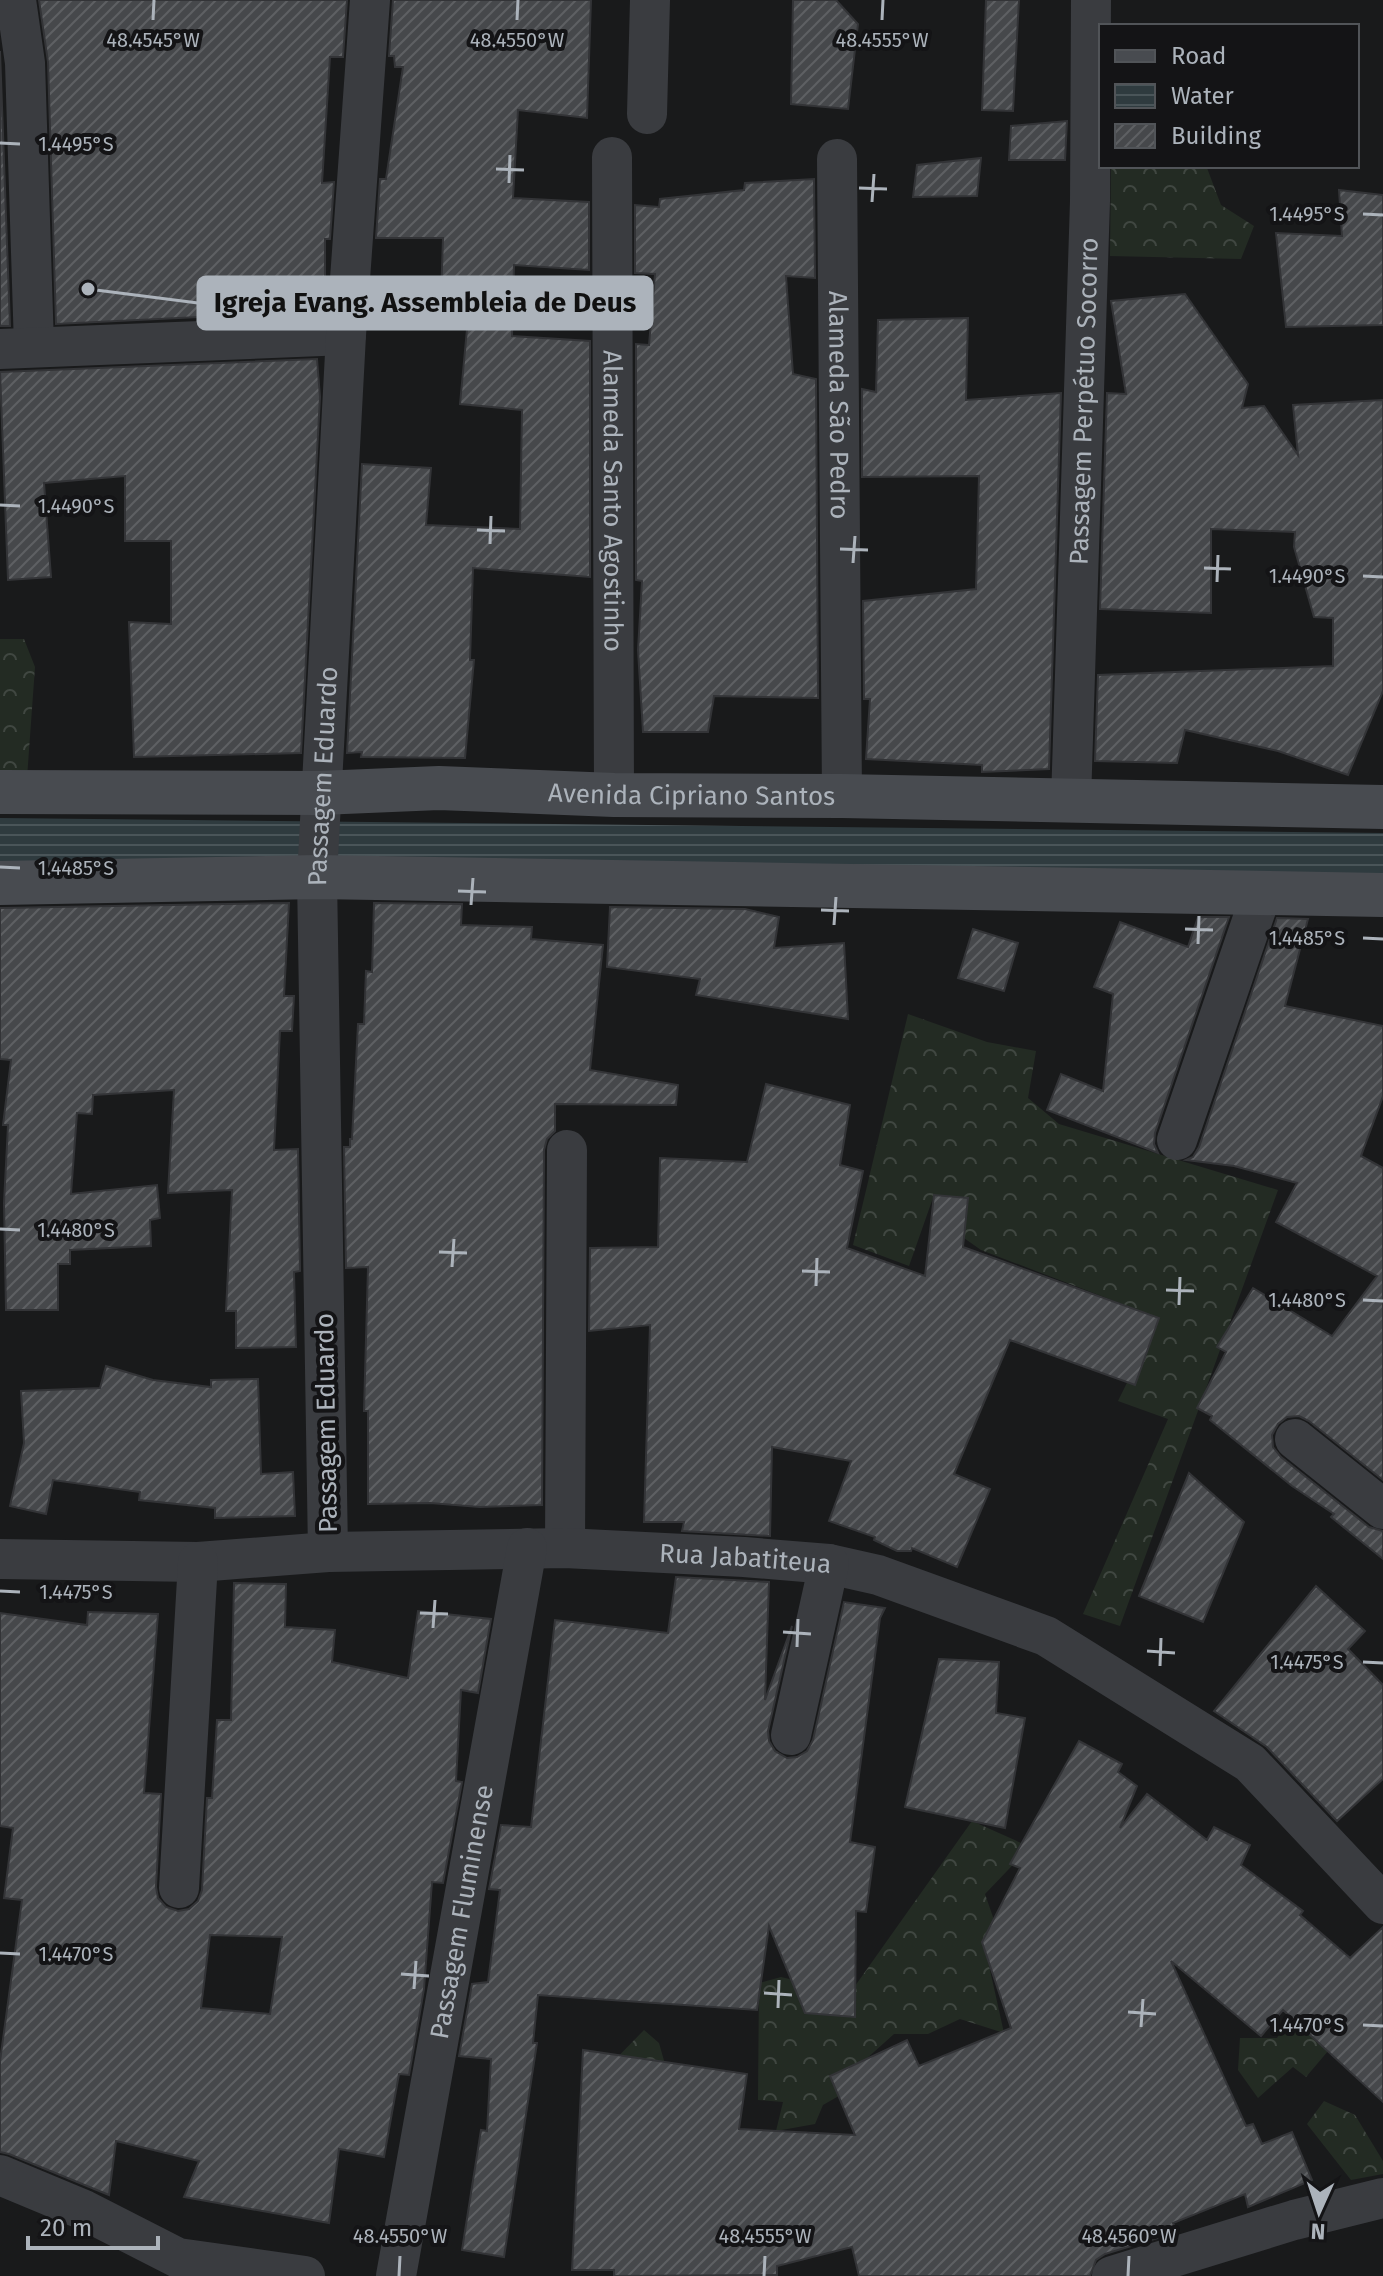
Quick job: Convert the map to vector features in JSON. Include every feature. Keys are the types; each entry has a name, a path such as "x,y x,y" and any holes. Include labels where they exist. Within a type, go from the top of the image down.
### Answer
{"street":[{"path":"16,0 25,63 17,348 346,335"},
{"name":"Passagem Eduardo","path":"328,1552 317,877 346,335 370,0"},
{"path":"647,114 650,0"},
{"name":"Passagem Perpétuo Socorro","path":"1071,801 1090,201 1091,0"},
{"name":"Alameda Santo Agostinho","path":"612,157 614,795"},
{"name":"Alameda São Pedro","path":"837,159 842,796"},
{"name":"Avenida Cipriano Santos","path":"0,792 320,793 439,788 614,795 842,796 1383,807"},
{"path":"0,883 317,877 1383,895"},
{"path":"1177,1140 1262,892"},
{"name":"Passagem Fluminense","path":"396,2276 546,1548 567,1150"},
{"path":"1295,1439 1383,1509"},
{"name":"Rua Jabatiteua","path":"0,1559 198,1562 328,1552 546,1548 744,1557 829,1564 878,1575 1046,1636 1250,1763 1383,1904"},
{"path":"179,1888 198,1562"},
{"path":"791,1735 829,1564"},
{"path":"0,2175 84,2210 173,2267 305,2276"},
{"path":"1112,2276 1294,2220 1383,2198"}],"green space":[{"path":"1111,168 1207,168 1221,205 1254,226 1241,259 1110,256"},
{"path":"0,639 24,639 35,667 27,778 0,779"},
{"path":"908,1014 987,1042 1036,1051 1028,1098 1059,1124 1278,1190 1120,1626 1083,1614 1168,1419 1118,1401 1159,1318 981,1250 954,1231 967,1198 934,1195 909,1266 853,1245"},
{"path":"972,1821 1030,1847 985,1894 1003,1946 986,1952 1004,2033 960,2019 928,2034 894,2034 865,2060 851,2089 823,2105 815,2124 776,2131 783,2102 758,2100 759,1983 781,1977 818,1986 855,1986"},
{"path":"1302,2002 1362,2011 1306,2077 1293,2067 1258,2098 1238,2070 1240,2038 1277,2038"},
{"path":"644,2030 659,2043 674,2096 603,2072"},
{"path":"1324,2101 1355,2115 1383,2161 1383,2174 1351,2180 1307,2124"}],"water":[{"path":"0,818 1383,833 1383,878 0,861"}],"building":[{"path":"39,0 347,0 343,57 330,57 322,183 334,182 330,239 325,239 325,311 56,324 48,62"},
{"path":"393,0 591,0 587,118 518,110 513,198 589,202 589,270 514,265 512,336 590,341 590,577 473,568 470,660 474,660 465,758 361,757 362,752 347,753 362,464 431,468 426,525 520,529 522,410 460,404 467,329 440,328 443,238 376,238 380,179 386,179 403,67 395,67 394,56 389,56"},
{"path":"793,0 836,0 858,24 848,109 791,104"},
{"path":"986,0 1019,0 1013,111 982,110"},
{"path":"0,51 10,326 0,326"},
{"path":"1067,121 1065,160 1009,160 1011,126"},
{"path":"981,158 977,196 913,197 917,165"},
{"path":"814,179 815,278 786,276 793,374 816,379 818,698 714,696 708,732 643,732 638,650 642,581 636,580 636,344 649,345 655,274 635,273 635,205 659,207 660,199 744,190 745,183"},
{"path":"1339,190 1383,195 1383,325 1286,327 1276,233 1342,236"},
{"path":"1185,294 1248,384 1242,408 1264,406 1298,455 1293,405 1383,400 1383,691 1348,775 1278,751 1185,730 1177,763 1095,761 1098,675 1333,666 1333,618 1314,617 1294,547 1295,532 1211,529 1211,613 1100,609 1107,393 1126,394 1111,301"},
{"path":"968,318 966,400 1061,393 1049,769 982,772 982,765 866,759 870,699 864,699 863,601 976,589 979,476 862,477 862,389 876,392 878,320"},
{"path":"317,359 320,397 301,753 134,757 129,622 171,624 171,541 125,541 125,476 44,483 51,577 8,580 0,372"},
{"path":"289,903 284,996 294,996 292,1031 280,1031 274,1150 298,1149 300,1271 294,1272 296,1347 236,1348 236,1311 226,1311 232,1190 168,1193 174,1090 93,1095 92,1114 77,1113 71,1194 157,1185 160,1218 150,1220 151,1246 70,1250 70,1264 58,1264 58,1310 6,1310 4,1203 8,1125 3,1125 11,1060 0,1059 0,908"},
{"path":"374,903 462,904 461,925 532,927 531,939 603,945 590,1070 678,1085 676,1105 555,1104 555,1131 547,1139 544,1150 542,1505 368,1504 368,1411 364,1411 368,1267 346,1268 344,1147 350,1147 352,1139 358,1024 364,1024 366,971 372,972"},
{"path":"610,907 745,909 779,917 774,948 844,943 848,1019 696,995 700,979 607,967"},
{"path":"1198,917 1229,917 1155,1133 1154,1144 1158,1153 1047,1110 1061,1074 1103,1091 1113,994 1094,987 1120,922 1188,947"},
{"path":"1277,918 1308,919 1285,1006 1383,1026 1383,1096 1361,1156 1383,1168 1383,1480 1299,1416 1287,1417 1278,1424 1272,1435 1273,1447 1281,1457 1369,1527 1383,1531 1383,1559 1331,1517 1334,1514 1292,1486 1210,1420 1212,1416 1197,1408 1226,1352 1217,1347 1253,1288 1332,1336 1377,1276 1276,1222 1297,1183 1234,1166 1186,1160 1193,1157 1199,1147"},
{"path":"973,929 1018,943 1004,991 958,978"},
{"path":"766,1084 850,1105 840,1165 863,1171 847,1248 925,1276 934,1195 968,1198 963,1247 1159,1318 1135,1385 1010,1340 954,1474 990,1489 957,1567 912,1548 911,1551 897,1551 874,1540 875,1537 829,1521 851,1461 772,1447 770,1536 682,1531 684,1522 644,1522 650,1325 589,1331 590,1248 658,1247 660,1158 747,1162"},
{"path":"106,1366 153,1380 211,1387 211,1380 258,1379 261,1474 293,1472 295,1516 215,1518 215,1508 139,1500 140,1492 53,1480 46,1514 10,1506 24,1443 21,1391 100,1388"},
{"path":"1189,1473 1244,1522 1203,1622 1139,1596"},
{"path":"676,1577 769,1582 765,1700 792,1626 768,1731 775,1751 787,1758 807,1751 813,1740 844,1602 885,1608 880,1618 850,1842 875,1847 866,1912 856,1911 855,2017 805,2013 769,1926 757,2010 538,1995 533,2043 537,2043 504,2257 462,2250 481,2130 487,2131 491,2059 459,2056 472,1984 488,1982 500,1890 489,1889 501,1825 531,1827 555,1620 668,1633"},
{"path":"234,1583 286,1584 285,1627 335,1630 332,1662 408,1678 418,1611 491,1619 478,1693 461,1690 456,1781 462,1782 443,1883 432,1882 424,1989 409,2075 399,2074 384,2157 339,2149 329,2223 184,2197 199,2161 116,2141 109,2195 0,2152 0,2061 22,1900 4,1898 13,1828 0,1826 0,1613 87,1625 88,1612 158,1614 144,1793 161,1794 156,1887 158,1898 166,1907 178,1911 189,1909 198,1901 202,1890 207,1798 212,1798 217,1720 231,1720","holes":["210,1935 282,1937 270,2014 201,2008"]},
{"path":"1316,1586 1365,1631 1348,1649 1383,1685 1383,1779 1337,1821 1267,1747 1214,1711"},
{"path":"939,1659 999,1662 996,1713 1025,1718 1005,1828 905,1807"},
{"path":"1079,1741 1122,1764 1118,1772 1137,1786 1120,1828 1147,1794 1207,1840 1214,1827 1250,1845 1241,1865 1303,1911 1300,1915 1350,1958 1383,1927 1383,2102 1283,2010 1261,2036 1171,1961 1246,2126 1253,2124 1262,2144 1292,2132 1312,2180 1248,2207 1245,2194 1173,2223 1177,2232 1105,2254 1096,2260 1090,2276 859,2276 852,2247 777,2266 777,2275 614,2276 614,2270 572,2270 583,2050 747,2074 739,2129 855,2135 830,2076 907,2040 919,2066 1011,2028 982,1942 1020,1868 1010,1864"}],"place":[{"name":"Igreja Evang. Assembleia de Deus","path":"88,289"}]}
